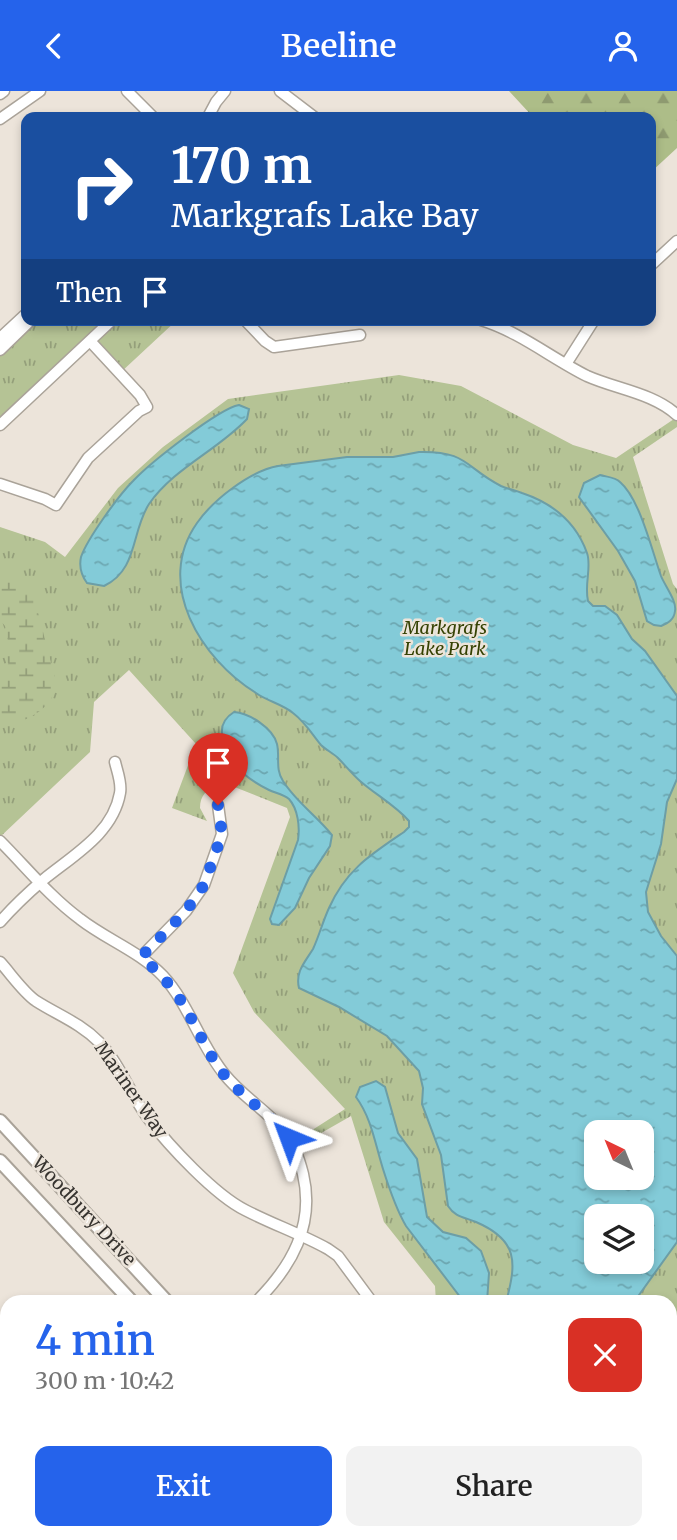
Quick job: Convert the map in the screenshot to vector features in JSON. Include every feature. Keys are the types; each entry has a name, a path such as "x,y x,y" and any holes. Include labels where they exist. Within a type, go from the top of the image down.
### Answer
{"main road":[{"name":"Woodbury Drive","path":"0,1121 161,1295"},
{"name":"Woodbury Drive","path":"0,1161 125,1295"}],"street":[{"path":"0,119 40,91"},
{"path":"127,91 148,112"},
{"path":"211,112 225,91"},
{"path":"280,91 307,112"},
{"path":"656,260 677,241"},
{"path":"0,338 21,319"},
{"path":"0,350 26,326"},
{"path":"0,425 106,326"},
{"path":"251,326 274,347 360,335"},
{"path":"496,326 607,385 657,401 677,415"},
{"path":"566,364 590,326"},
{"path":"0,484 56,505 88,458 139,411 147,407 140,395 90,341"},
{"path":"0,922 41,882 94,839 111,816 121,790 115,762"},
{"path":"141,957 186,911 204,885 222,834 218,805"},
{"path":"0,841 67,909 83,922 141,957 164,977 225,1075 281,1128 294,1146 307,1193 306,1220 281,1275 262,1295"},
{"name":"Mariner Way","path":"0,962 34,1000 68,1017 99,1042 117,1066 147,1118 168,1143 214,1187 244,1210 300,1234 338,1256 367,1295"}],"green space":[{"path":"509,91 677,91 677,148 656,167 656,112 528,112"},
{"path":"25,326 171,326 120,373 90,342 0,425 0,350"},
{"name":"Markgrafs Lake Park","path":"399,375 461,386 573,445 616,458 677,417 677,427 633,457 673,584 677,589 677,1295 436,1295 435,1286 384,1222 351,1116 295,1148 292,1143 345,1109 254,1012 233,973 290,817 287,808 232,786 229,791 213,789 202,797 200,808 207,821 172,808 196,744 129,670 94,702 90,752 0,837 0,527 45,542 65,557 118,488 163,447 228,399"},
{"path":"0,576 20,581 34,597 56,682 50,700 37,713 0,728 0,676 11,656 5,626 0,620"}],"water":[{"path":"239,405 249,409 247,419 183,469 149,504 123,570 104,586 87,583 80,564 84,549 127,488 184,438 216,416"},
{"name":"Markgrafs Lake Park","path":"435,452 457,457 501,486 543,502 570,523 587,553 588,601 593,606 605,606 617,615 632,639 645,651 677,696 677,779 667,802 661,844 646,892 648,912 661,936 677,956 677,1242 639,1295 508,1295 512,1264 507,1245 490,1229 457,1215 448,1206 441,1155 422,1104 423,1088 419,1071 387,1036 339,1007 299,988 298,977 302,967 343,883 360,864 404,832 409,827 409,821 321,745 297,717 236,678 218,661 190,618 182,595 180,571 185,546 197,523 222,496 244,480 278,466 347,457 393,457"},
{"path":"600,475 620,482 634,500 675,607 672,619 661,626 647,621 635,581 618,551 579,497 584,483"},
{"path":"234,712 253,718 271,732 277,744 279,772 283,781 332,835 330,846 309,878 295,908 279,925 272,924 270,919 298,840 298,818 289,799 253,780 238,768 227,753 222,731 225,721"},
{"path":"376,1081 385,1087 398,1133 417,1159 427,1217 443,1232 466,1238 481,1251 489,1273 487,1295 459,1295 406,1226 388,1184 369,1123 356,1097 360,1087"}],"route":[{"path":"218,805 222,834 204,885 196,900 141,957 164,977 225,1075 249,1100 273,1119 289,1138"}]}
